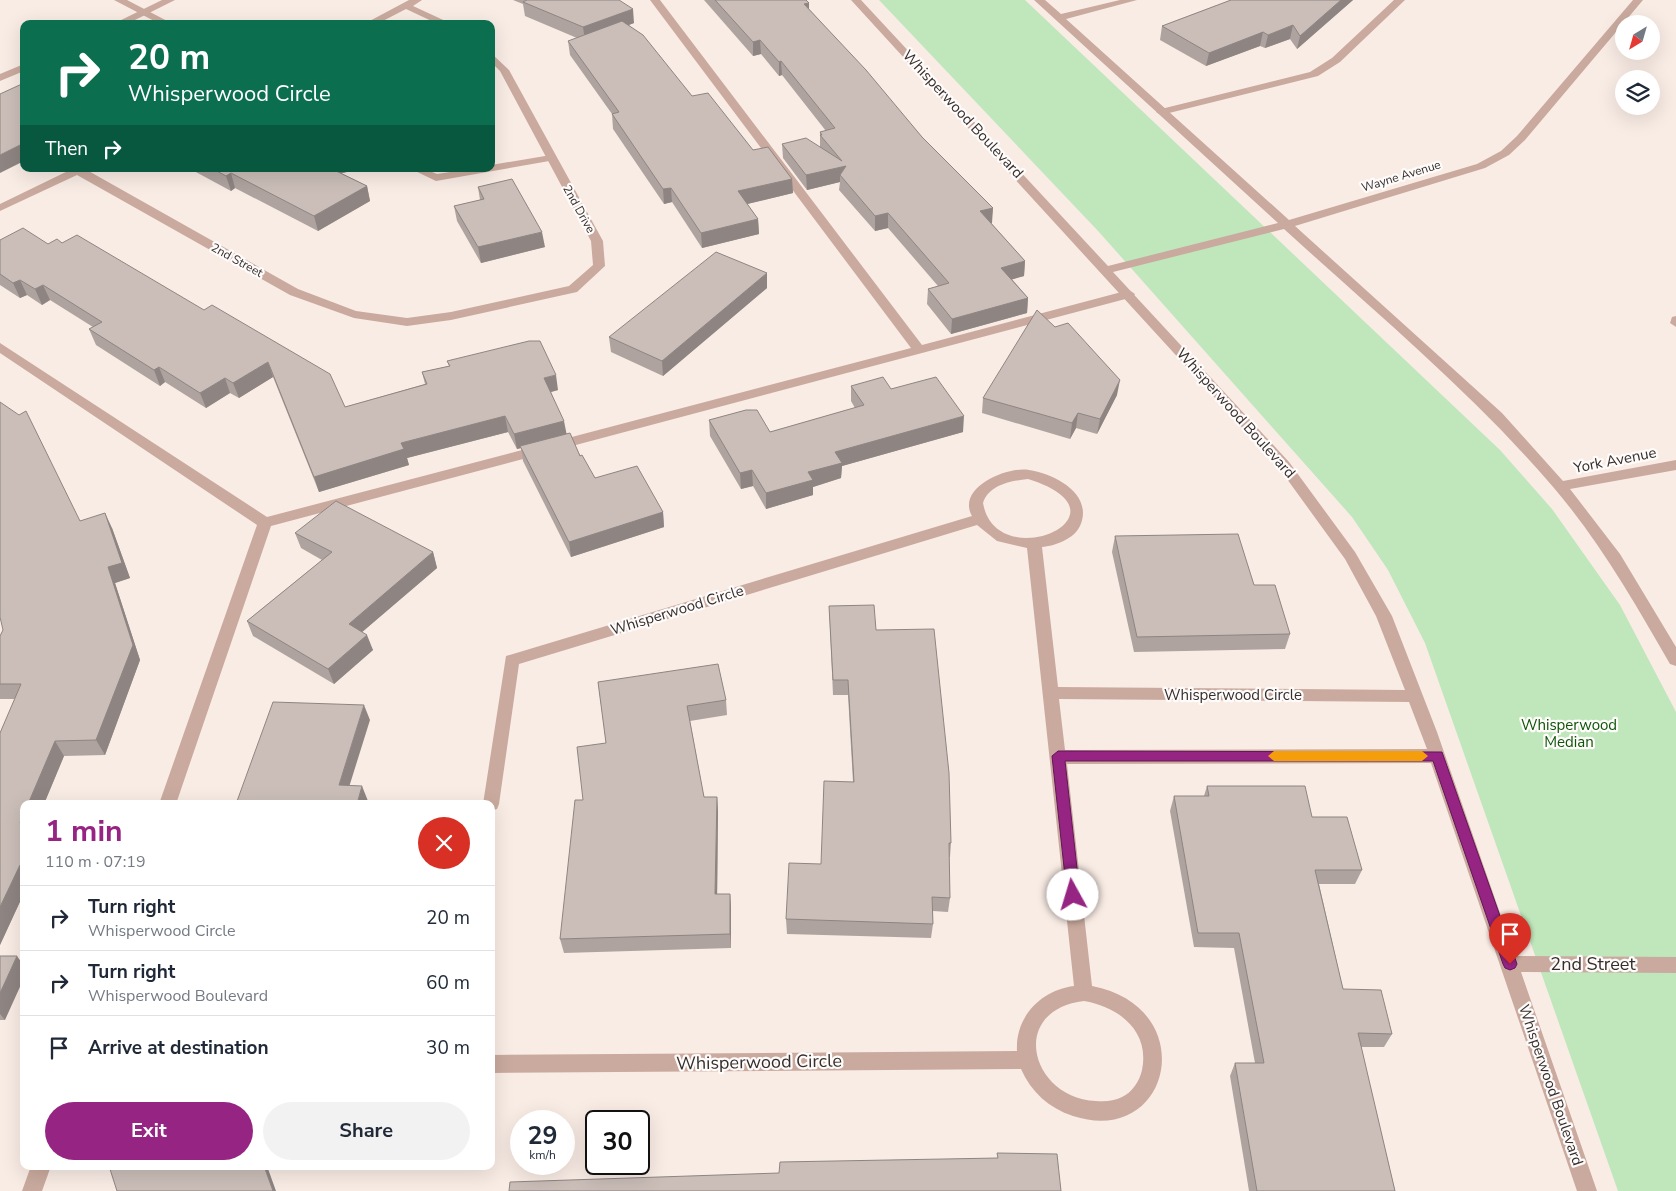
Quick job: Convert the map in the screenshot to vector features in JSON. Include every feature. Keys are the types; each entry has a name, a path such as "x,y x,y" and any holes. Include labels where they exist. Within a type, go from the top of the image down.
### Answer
{"street":[{"path":"119,0 160,20"},
{"path":"127,20 170,0"},
{"path":"377,20 417,0"},
{"path":"655,0 919,350"},
{"name":"Whisperwood Boulevard","path":"856,0 1129,294 1284,465 1350,556 1384,616 1415,696 1510,964 1587,1191"},
{"path":"1039,0 1498,416 1560,486 1615,558 1676,660"},
{"path":"1058,18 1132,0"},
{"path":"1161,112 1314,74 1336,60 1400,0"},
{"name":"Wayne Avenue","path":"1106,270 1286,225 1481,166 1505,153 1521,138 1638,0"},
{"path":"406,6 438,20"},
{"name":"2nd Drive","path":"407,322 496,307 573,289 599,266 597,241 504,70 495,60"},
{"path":"0,78 20,69"},
{"path":"495,167 551,158"},
{"path":"0,208 72,172"},
{"name":"2nd Street","path":"83,172 294,292 354,314 407,322"},
{"path":"423,172 436,178 468,172"},
{"path":"0,346 265,522 1129,294"},
{"name":"York Avenue","path":"1560,486 1676,465"},
{"path":"1028,474 1044,477 1059,484 1070,493 1076,504 1075,521 1063,536 1050,542 1034,544 1017,542 1002,537 989,529 980,519 977,508 978,497 985,487 997,480 1012,475 1028,474"},
{"name":"Whisperwood Circle","path":"492,800 512,660 980,519"},
{"path":"168,800 265,522"},
{"path":"1034,544 1084,993"},
{"name":"Whisperwood Circle","path":"1051,693 1415,696"},
{"path":"1058,756 1437,756"},
{"name":"2nd Street","path":"1510,964 1676,965"},
{"path":"1084,993 1102,996 1121,1004 1137,1017 1148,1034 1154,1053 1153,1072 1146,1089 1132,1102 1114,1110 1092,1112 1070,1107 1050,1096 1035,1079 1027,1060 1026,1040 1032,1021 1044,1006 1061,997 1084,993"},
{"name":"Whisperwood Circle","path":"495,1064 1027,1060"},
{"path":"32,1191 40,1170"}],"green space":[{"name":"Whisperwood Median","path":"879,0 1025,0 1500,450 1552,509 1620,605 1676,712 1676,1191 1618,1191 1425,643 1388,570 1352,517 1099,232"}],"building":[{"path":"527,0 619,0 633,9 583,27 523,2"},
{"path":"715,0 806,0 809,3 804,4 866,70 922,137 993,208 980,211 1025,261 1001,268 1028,298 952,319 928,289 949,283 888,213 875,216 840,175 846,166 806,175 782,144 806,138 842,161 820,135 822,135 820,132 835,128 781,61 779,62 760,40 753,42"},
{"path":"1231,0 1341,0 1300,36 1293,25 1268,35 1263,32 1209,53 1162,26"},
{"path":"622,21 643,35 692,96 708,93 753,150 768,147 792,179 738,191 758,219 701,233 671,188 663,189 612,114 619,112 568,41"},
{"path":"20,85 20,145 0,155 0,94"},
{"path":"219,172 338,172 367,186 314,216 231,173 226,176"},
{"path":"512,179 542,232 478,247 454,206 484,199 478,187"},
{"path":"23,228 48,244 57,239 62,243 77,235 204,310 212,305 330,374 345,407 427,384 422,372 450,366 447,361 529,341 540,341 556,375 544,378 564,421 514,434 505,416 401,443 404,449 314,477 268,362 233,383 225,378 200,393 159,367 154,370 89,329 102,322 43,285 35,289 20,280 13,283 0,274 0,240"},
{"path":"716,252 767,273 662,361 609,337"},
{"path":"1037,310 1055,327 1068,323 1120,380 1100,419 1078,413 1072,423 983,398"},
{"path":"883,377 891,389 936,377 964,416 835,452 842,463 808,472 813,480 766,493 752,470 740,473 709,420 746,410 757,410 770,432 864,405 851,386"},
{"path":"0,402 19,415 26,411 80,521 105,513 122,563 108,567 133,645 96,740 55,741 30,800 20,800 20,865 0,907 0,733 21,684 0,684 0,636 3,630 0,617"},
{"path":"570,433 580,456 582,455 595,478 637,466 663,512 569,542 520,446"},
{"path":"336,501 433,552 349,624 367,635 328,669 247,621 332,552 295,533"},
{"path":"1238,534 1254,585 1275,585 1290,634 1137,637 1115,536"},
{"path":"874,605 876,630 934,629 949,773 950,898 932,897 933,924 786,919 789,863 821,864 824,781 854,782 848,680 833,680 829,606"},
{"path":"718,664 726,700 687,706 704,797 717,797 715,894 730,894 730,934 560,939 575,800 583,800 577,747 606,743 598,682"},
{"path":"273,702 364,705 339,785 362,786 358,800 237,800"},
{"path":"1207,786 1305,786 1312,817 1347,817 1362,870 1315,870 1343,989 1381,990 1392,1034 1358,1033 1395,1191 1257,1191 1235,1063 1264,1063 1239,933 1198,933 1174,796 1209,796"},
{"path":"0,956 17,956 0,993"},
{"path":"997,1153 1057,1154 1061,1191 509,1191 510,1182 779,1173 780,1162 998,1158"},
{"path":"110,1170 265,1170 273,1191 117,1191"}],"slow traffic":[{"path":"1274,756 1422,756"}],"route":[{"path":"1073,895 1058,756 1437,756 1510,964"}]}
